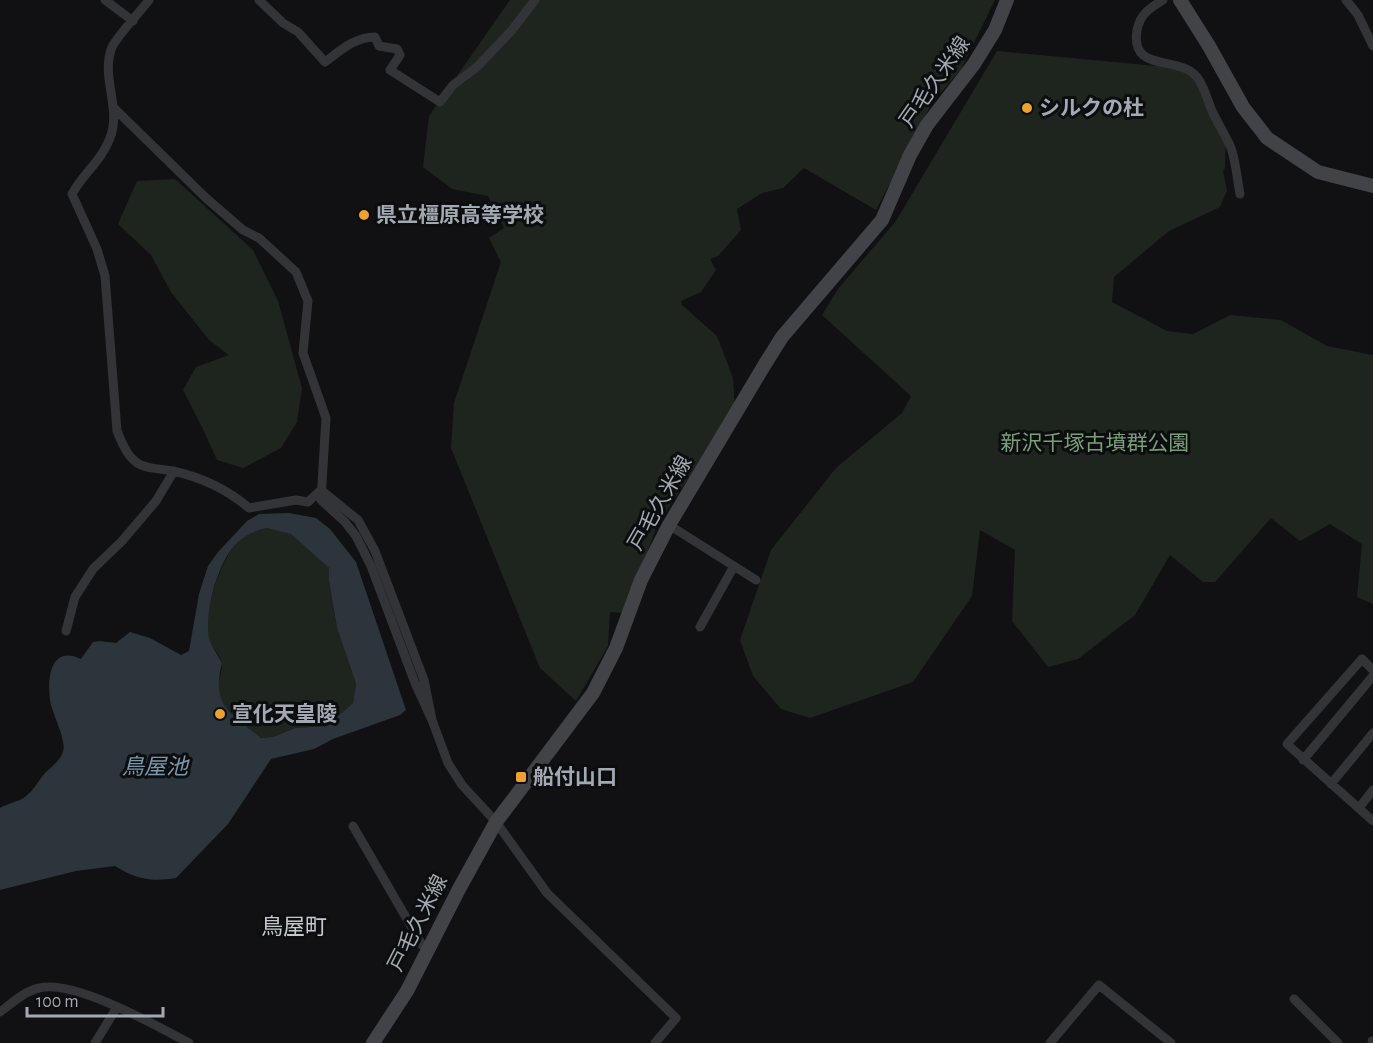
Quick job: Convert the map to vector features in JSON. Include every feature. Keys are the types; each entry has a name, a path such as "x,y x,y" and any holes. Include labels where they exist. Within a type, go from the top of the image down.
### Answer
{"main road":[{"name":"戸毛久米線","path":"374,1043 383,1037 496,822 593,693 616,648 641,580 669,525 782,337 882,219 910,155 927,125 974,64 995,30 1007,0"},
{"path":"1180,0 1243,107 1267,138 1318,172 1373,186"}],"street":[{"path":"105,0 133,21"},
{"path":"149,0 113,46 109,75 115,109 111,136 102,156 72,194 97,249 105,276 117,431 123,446 141,465 174,471 202,480 237,498 249,508 296,500 308,502 321,490"},
{"path":"259,0 283,23 298,32 325,62 363,37 375,37 379,45 397,49 400,55 390,70 440,102 453,85 477,67 512,30 535,0"},
{"path":"1162,0 1147,9 1138,23 1135,41 1140,54 1155,62 1178,65 1188,69 1198,78 1231,149 1240,194"},
{"path":"1346,0 1358,15 1373,45"},
{"path":"115,109 206,198 243,230 260,238 296,272 308,301 303,353 326,418 321,500 345,522 356,536 370,566 415,684 432,720 448,763 457,778 496,822 547,893 676,1018 655,1043"},
{"path":"66,632 75,597 93,569 122,542 156,501 174,471"},
{"path":"669,525 756,580"},
{"path":"700,627 734,566"},
{"path":"1373,669 1362,660 1287,744 1373,821"},
{"path":"1303,760 1373,676"},
{"path":"1331,784 1373,733"},
{"path":"1359,808 1373,790"},
{"path":"353,826 422,945 429,949"},
{"path":"1050,1043 1099,985 1171,1043"},
{"path":"0,1012 28,992 40,987 88,994 189,1043"},
{"path":"1294,999 1338,1043"},
{"path":"95,1043 117,1007"}],"green space":[{"path":"510,0 995,0 961,69 932,103 876,210 804,168 783,188 762,193 737,209 741,230 718,256 710,259 716,270 701,292 681,301 682,305 717,336 733,378 735,409 657,525 626,613 610,612 608,646 576,701 540,668 451,448 454,403 501,262 489,238 504,228 488,196 452,189 423,167 429,116"},
{"name":"新沢千塚古墳群公園","path":"997,51 1188,69 1226,134 1223,171 1227,191 1220,207 1169,231 1114,277 1112,302 1167,331 1193,334 1230,315 1281,320 1327,346 1373,355 1373,604 1357,597 1362,544 1330,524 1300,541 1271,518 1215,582 1203,582 1170,555 1135,615 1078,659 1048,667 1012,621 1015,550 980,530 972,596 913,682 810,718 781,709 753,676 740,640 771,550 836,468 902,413 911,396 822,315 838,289 896,221"},
{"path":"175,179 253,250 278,301 302,388 297,422 281,448 243,468 217,460 183,390 196,367 229,355 209,340 171,292 151,255 118,224 137,181"},
{"path":"267,528 291,533 329,568 337,628 356,684 353,703 327,726 295,728 273,737 260,738 233,716 220,701 218,692 222,661 209,640 207,630 213,591 229,554 242,539"}],"water":[{"name":"鳥屋池","path":"289,513 316,518 330,529 356,562 406,710 400,715 333,739 314,749 271,759 228,824 176,878 158,880 144,878 115,866 76,871 0,890 0,808 28,794 58,761 63,752 63,741 50,700 49,682 57,660 63,656 81,659 93,642 116,643 130,632 150,638 181,655 189,651 199,594 208,566 247,521 259,514","holes":["267,528 291,534 329,568 337,628 356,684 353,703 327,726 295,728 273,737 261,738 232,714 221,699 219,678 222,663 209,638 211,601 224,561 238,542 251,533"]}],"place":[{"name":"シルクの杜","path":"1027,108"},
{"name":"県立橿原高等学校","path":"364,215"},
{"name":"宣化天皇陵","path":"220,714"},
{"name":"船付山口","path":"521,777"}],"district":[{"name":"鳥屋町","path":"294,927"}]}
